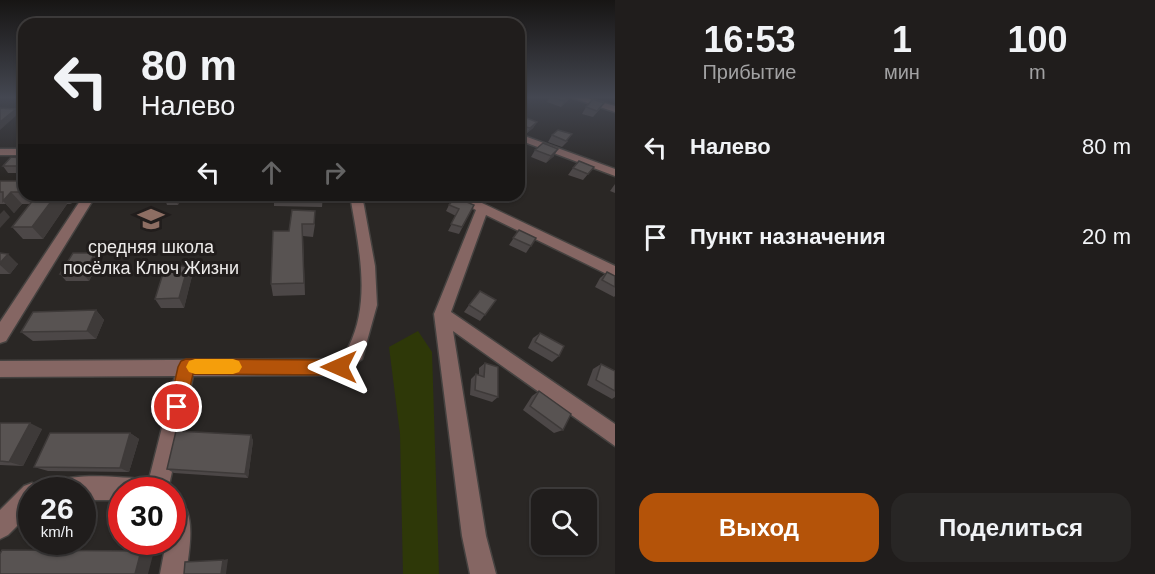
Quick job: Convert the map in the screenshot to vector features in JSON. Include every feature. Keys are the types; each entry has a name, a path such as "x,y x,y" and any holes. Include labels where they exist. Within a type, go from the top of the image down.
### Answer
{"street":[{"path":"525,139 615,173"},
{"path":"0,152 18,152"},
{"path":"0,336 86,201"},
{"path":"0,369 339,367 356,353 369,305 368,266 357,201"},
{"path":"468,201 615,272"},
{"path":"483,208 442,314 474,536 483,574"},
{"path":"0,307 18,308"},
{"path":"442,314 615,436"},
{"path":"160,477 186,367"},
{"path":"0,527 18,508"},
{"path":"173,574 176,555"}],"green space":[{"path":"418,331 432,352 439,574 403,574 400,434 389,347"}],"building":[{"path":"525,124 535,124 530,128 525,127"},
{"path":"558,130 572,134 566,141 552,135"},
{"path":"543,143 558,149 551,156 535,150"},
{"path":"11,157 18,158 18,166 3,166"},
{"path":"579,161 594,167 588,174 573,168"},
{"path":"0,181 18,181 18,192 11,192 3,201 3,192 0,192"},
{"path":"32,201 52,201 32,227 12,227"},
{"path":"452,201 464,201 474,205 462,227 451,224 459,209 449,205"},
{"path":"292,210 315,211 314,224 302,224 304,283 271,284 273,231 289,231"},
{"path":"519,230 536,238 531,246 513,238"},
{"path":"0,253 8,254 0,263"},
{"path":"73,253 95,253 83,274 60,274"},
{"path":"188,266 179,298 155,299 165,267"},
{"path":"607,272 615,276 615,287 602,280"},
{"path":"480,291 496,300 485,315 469,305"},
{"path":"96,310 87,331 21,332 33,312"},
{"path":"540,333 564,346 559,356 535,342"},
{"path":"485,363 498,367 498,397 475,390 476,374 484,377"},
{"path":"601,364 615,371 615,391 596,380"},
{"path":"539,391 571,414 563,430 530,406"},
{"path":"0,423 30,423 9,462 0,461"},
{"path":"176,431 251,435 245,474 167,469"},
{"path":"50,433 130,433 120,468 34,467"},
{"path":"2,550 18,550 18,555 96,555 96,551 108,551 108,555 140,555 135,574 0,574"},
{"path":"223,560 221,574 184,574 185,562"}],"slow traffic":[{"path":"195,367 233,367"}],"place":[{"name":"средняя школа посёлка Ключ Жизни","path":"151,219"}],"route":[{"path":"177,407 186,367 339,367"}]}
